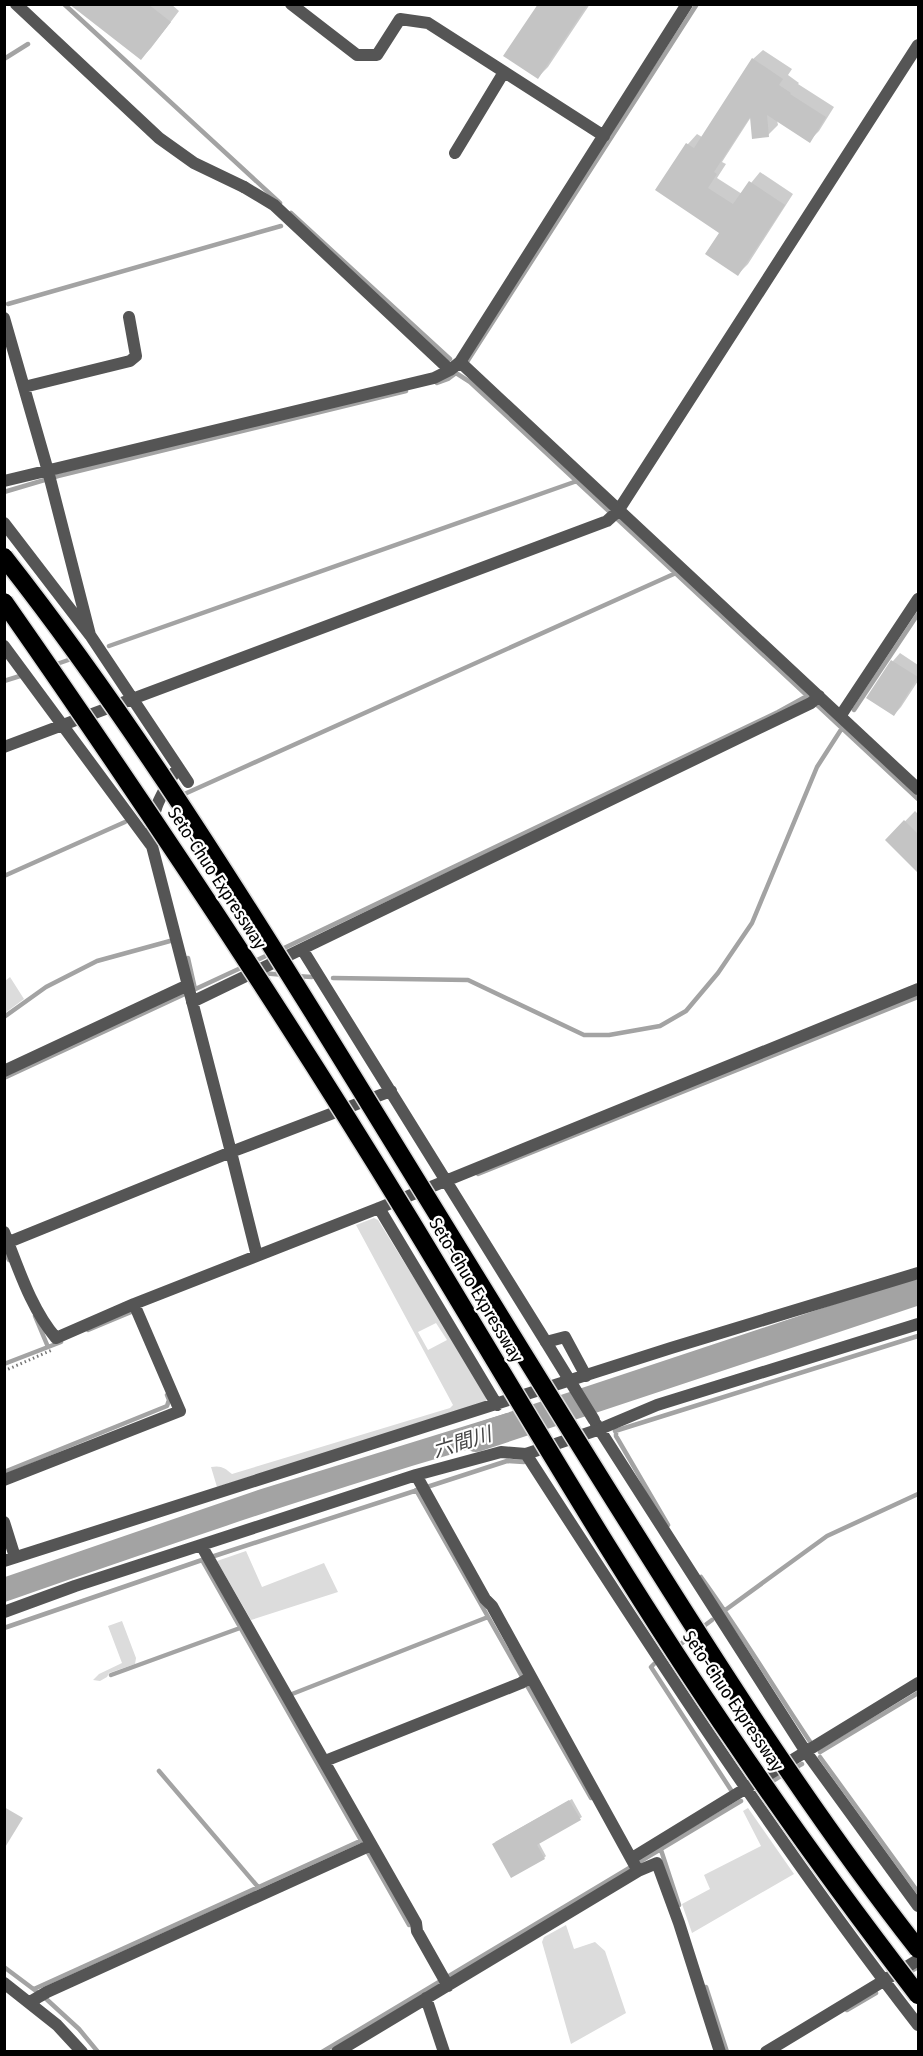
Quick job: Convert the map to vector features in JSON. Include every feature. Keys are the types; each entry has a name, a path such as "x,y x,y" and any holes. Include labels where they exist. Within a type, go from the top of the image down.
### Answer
{"highway":[{"name":"Seto-Chuo Expressway","path":"4,557 124,721 237,891 693,1626 828,1828 918,1949"},
{"name":"Seto-Chuo Expressway","path":"4,602 97,735 214,911 407,1215 541,1438 674,1651 805,1843 918,1995"}],"street":[{"path":"16,4 159,138 194,163 244,187 274,205 460,366 614,514 815,699 841,715 918,789"},
{"path":"291,4 357,55 377,55 400,19 428,23 604,136"},
{"path":"4,481 49,476 434,378 460,366 687,4"},
{"path":"4,747 607,521 614,514 918,45"},
{"path":"455,153 504,72"},
{"path":"24,387 130,361 136,356 129,317"},
{"path":"4,318 49,476 90,635"},
{"path":"4,523 90,635 188,782"},
{"path":"841,715 918,599"},
{"path":"4,646 152,846"},
{"path":"4,1071 302,949 815,699"},
{"path":"178,767 159,798 150,828 152,846 257,1256"},
{"path":"302,949 597,1425 806,1752 918,1906"},
{"path":"391,1090 6,1241 47,1328 56,1338 136,1308 257,1256 918,989"},
{"path":"379,1208 497,1404"},
{"path":"4,1522 10,1559 918,1273"},
{"path":"4,1480 180,1411 136,1308"},
{"path":"4,1612 75,1586 421,1484 501,1452 526,1454 597,1425 657,1405 918,1324"},
{"path":"546,1342 565,1337 586,1376"},
{"path":"526,1454 745,1788 918,2025"},
{"path":"421,1484 485,1599 492,1606 526,1680 635,1865"},
{"path":"203,1548 325,1761 367,1847 416,1923 417,1930 445,1981"},
{"path":"325,1761 526,1680"},
{"path":"337,2052 426,1998 445,1981 635,1865 745,1788 918,1683"},
{"path":"33,2000 367,1847"},
{"path":"635,1865 657,1863 679,1923 720,2052"},
{"path":"766,2052 918,1960"},
{"path":"4,1983 33,2000 82,2052"},
{"path":"426,1998 444,2052"}],"path":[{"path":"4,1371 52,1351 53,1348"}],"shaded area":[{"path":"10,977 24,999 5,1013 5,981"},
{"path":"374,1218 378,1220 487,1396 486,1403 217,1487 211,1467 218,1466 232,1474 450,1408 453,1405 356,1225","holes":["436,1323 447,1340 428,1350 418,1332"]},
{"path":"246,1551 262,1587 324,1563 338,1592 251,1620 217,1561"},
{"path":"122,1621 136,1658 135,1664 109,1673 100,1681 93,1680 99,1674 122,1663 108,1626"},
{"path":"748,1808 794,1874 692,1933 682,1904 710,1889 704,1875 761,1846 743,1811"},
{"path":"566,1925 574,1949 595,1942 605,1951 626,2013 571,2044 542,1942 544,1937"}],"water":[{"path":"507,1413 519,1435 325,1493 5,1602 5,1577 258,1490"}],"building":[{"path":"69,4 148,4 171,22 141,60"},
{"path":"538,4 588,4 538,79 503,56"},
{"path":"752,58 783,79 779,85 790,94 826,117 810,143 767,115 769,137 752,139 750,117 714,172 717,174 708,188 733,204 749,181 785,205 738,276 705,254 719,233 655,190 686,143 694,148"},
{"path":"891,660 918,677 894,716 866,698"},
{"path":"904,820 918,834 918,873 885,840"},
{"path":"569,1800 581,1820 537,1845 545,1859 511,1878 492,1844"}],"waterway":[{"path":"64,4 280,203"},
{"path":"465,365 697,4"},
{"path":"4,59 28,44"},
{"path":"291,213 450,359"},
{"path":"8,304 281,226"},
{"path":"456,373 470,382 918,799"},
{"path":"437,383 456,373"},
{"path":"4,492 58,476 406,391"},
{"path":"109,646 577,481"},
{"path":"180,796 676,573"},
{"path":"854,710 918,614"},
{"path":"54,665 74,658"},
{"path":"4,681 20,676"},
{"path":"280,950 778,712 807,696"},
{"path":"333,978 468,980 584,1035 609,1035 660,1026 686,1011 718,973 752,923 817,767 844,725"},
{"path":"4,876 125,822"},
{"path":"4,1017 46,987 97,961 170,941"},
{"path":"253,962 272,953"},
{"path":"188,958 195,989"},
{"path":"4,1078 245,966"},
{"path":"261,973 285,975"},
{"path":"296,976 312,977"},
{"path":"478,1174 918,997"},
{"path":"4,1251 9,1260"},
{"name":"六間川","path":"476,1438 918,1291"},
{"path":"88,1330 136,1310"},
{"path":"35,1316 48,1347"},
{"path":"615,1431 918,1336"},
{"path":"4,1364 61,1342"},
{"path":"4,1472 167,1406 169,1400 167,1395"},
{"path":"616,1430 616,1436 668,1525"},
{"path":"4,1628 202,1560 507,1461 524,1462"},
{"path":"416,1490 591,1798"},
{"path":"724,1611 827,1536 918,1494"},
{"path":"202,1560 409,1925"},
{"path":"701,1577 811,1743"},
{"path":"287,1696 488,1617"},
{"path":"700,1629 712,1620"},
{"path":"111,1675 240,1628"},
{"path":"676,1648 693,1634"},
{"path":"654,1664 651,1667 731,1790"},
{"path":"820,1752 918,1693"},
{"path":"820,1757 918,1892"},
{"path":"791,1770 802,1764"},
{"path":"159,1771 258,1887"},
{"path":"768,1784 784,1774"},
{"path":"322,2052 741,1801"},
{"path":"34,1989 360,1841"},
{"path":"661,1850 679,1905"},
{"path":"4,1967 36,1991"},
{"path":"908,1973 918,1967"},
{"path":"706,1987 727,2052"},
{"path":"847,2010 876,1993"},
{"path":"43,1996 79,2029 98,2052"}]}
